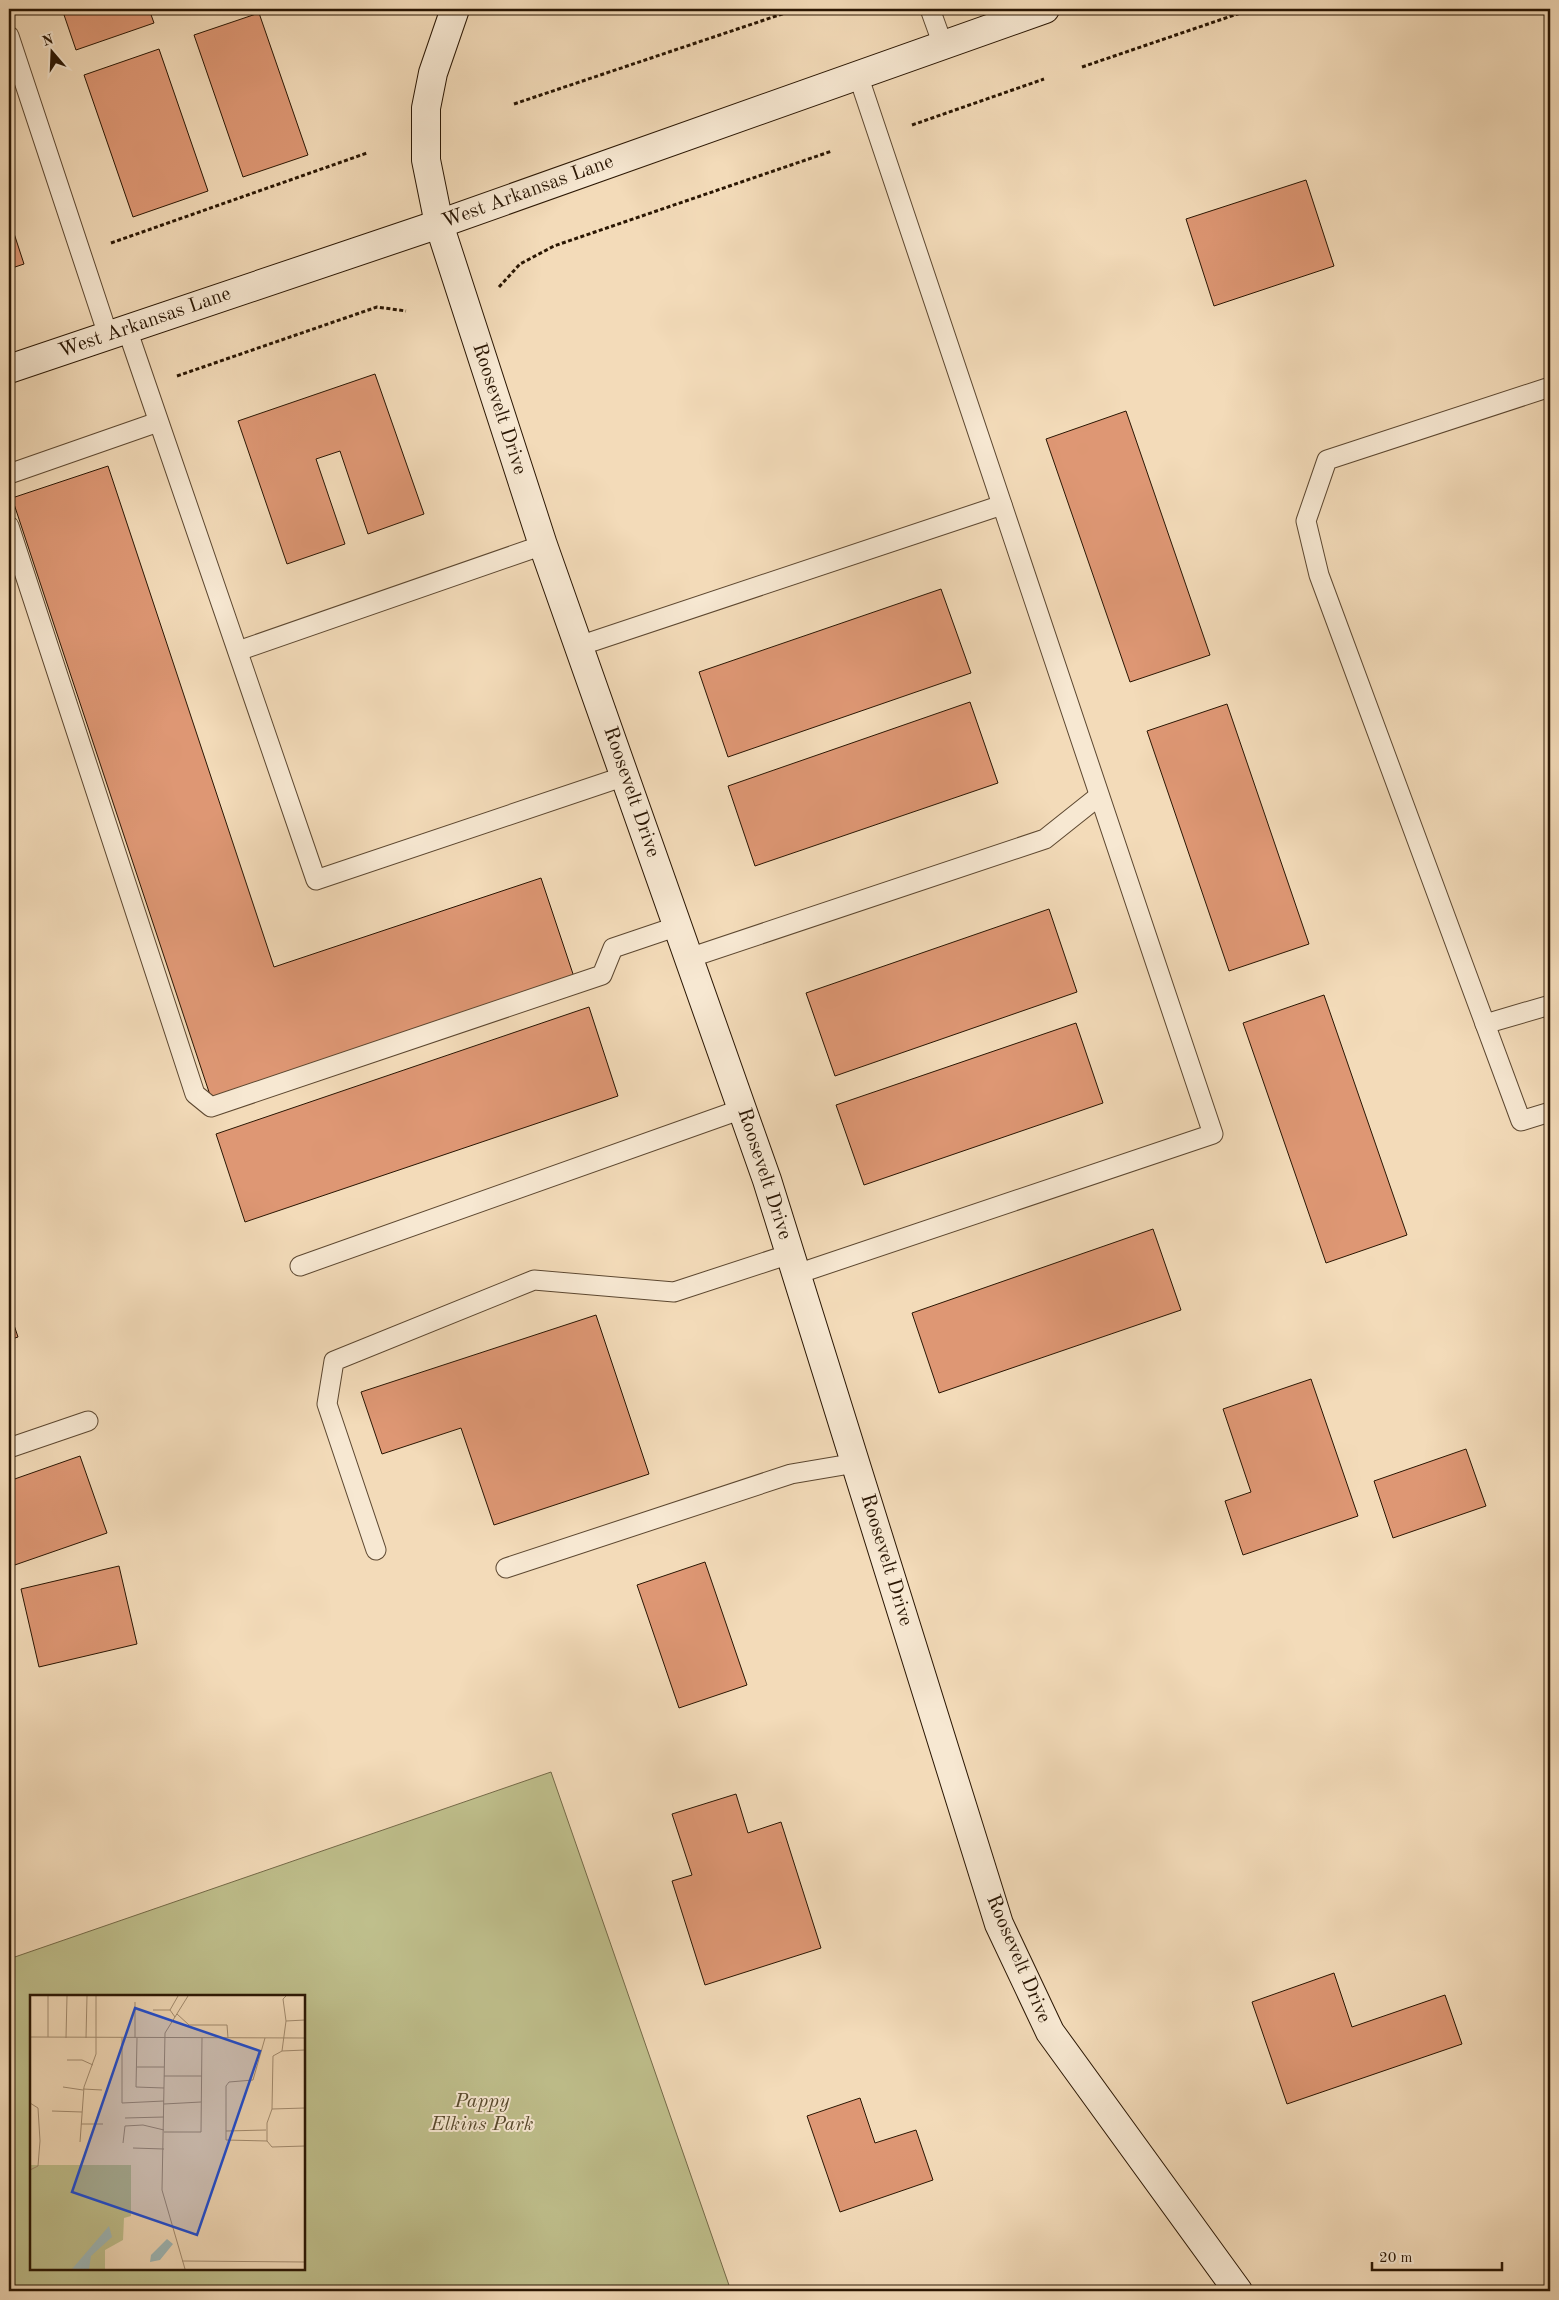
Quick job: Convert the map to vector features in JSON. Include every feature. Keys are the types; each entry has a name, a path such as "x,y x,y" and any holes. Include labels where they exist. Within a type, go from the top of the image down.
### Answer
{"street":[{"name":"Roosevelt Drive","path":"456,9 433,73 426,108 426,160 439,224 544,545 742,1109 794,1264 1003,1933 1050,2032 1238,2291"},
{"name":"West Arkansas Lane","path":"9,368 439,224 1045,9"}],"lane":[{"path":"930,9 943,45"},
{"path":"9,36 118,332 158,422 316,880 625,776"},
{"path":"376,1550 326,1404 334,1361 534,1280 674,1292 794,1264 1213,1134 858,75"},
{"path":"1550,387 1327,460 1306,521 1319,575 1521,1121 1550,1112"},
{"path":"9,474 158,422"},
{"path":"579,646 1002,505"},
{"path":"9,526 196,1094 211,1107 602,975 613,948 678,926"},
{"path":"238,651 544,545"},
{"path":"689,958 1044,839 1099,796"},
{"path":"1485,1024 1550,1004"},
{"path":"300,1266 742,1109"},
{"path":"9,1448 88,1422"},
{"path":"506,1568 791,1474 856,1463"}],"path":[{"path":"514,104 797,9"},
{"path":"1082,67 1252,9"},
{"path":"912,125 1044,79"},
{"path":"495,291 520,264 554,246 832,151"},
{"path":"102,246 367,153"},
{"path":"176,376 376,307 406,311"}],"green space":[{"name":"Pappy Elkins Park","path":"551,1772 731,2291 9,2291 9,1959"}],"building":[{"path":"62,9 149,9 154,23 76,50"},
{"path":"259,13 308,155 243,177 194,35"},
{"path":"159,49 208,191 133,217 84,75"},
{"path":"1306,180 1334,266 1214,306 1186,219"},
{"path":"9,218 24,264 9,269"},
{"path":"375,374 424,514 368,534 340,451 316,459 345,544 287,564 238,421"},
{"path":"1126,411 1210,655 1130,682 1046,439"},
{"path":"108,466 274,967 541,878 574,977 211,1098 12,498"},
{"path":"941,589 971,673 728,757 699,672"},
{"path":"970,702 998,783 755,866 728,786"},
{"path":"1227,704 1309,944 1229,971 1147,731"},
{"path":"1049,909 1077,992 835,1076 806,993"},
{"path":"1324,995 1407,1235 1326,1263 1243,1023"},
{"path":"589,1007 618,1096 245,1222 216,1134"},
{"path":"1076,1023 1103,1103 864,1185 836,1105"},
{"path":"1153,1229 1181,1310 939,1393 912,1313"},
{"path":"9,1310 18,1337 9,1340"},
{"path":"596,1315 649,1474 494,1525 461,1428 382,1454 361,1392"},
{"path":"1311,1379 1358,1516 1243,1555 1225,1501 1251,1492 1223,1409"},
{"path":"1466,1449 1486,1506 1393,1538 1374,1481"},
{"path":"80,1456 107,1533 9,1567 9,1481"},
{"path":"705,1562 747,1685 679,1708 637,1585"},
{"path":"119,1566 137,1644 39,1667 21,1589"},
{"path":"736,1794 748,1833 781,1822 821,1948 705,1985 672,1881 692,1875 672,1814"},
{"path":"1334,1973 1352,2027 1445,1995 1462,2044 1287,2104 1252,2002"},
{"path":"860,2098 875,2143 916,2130 933,2180 840,2212 807,2116"}]}
